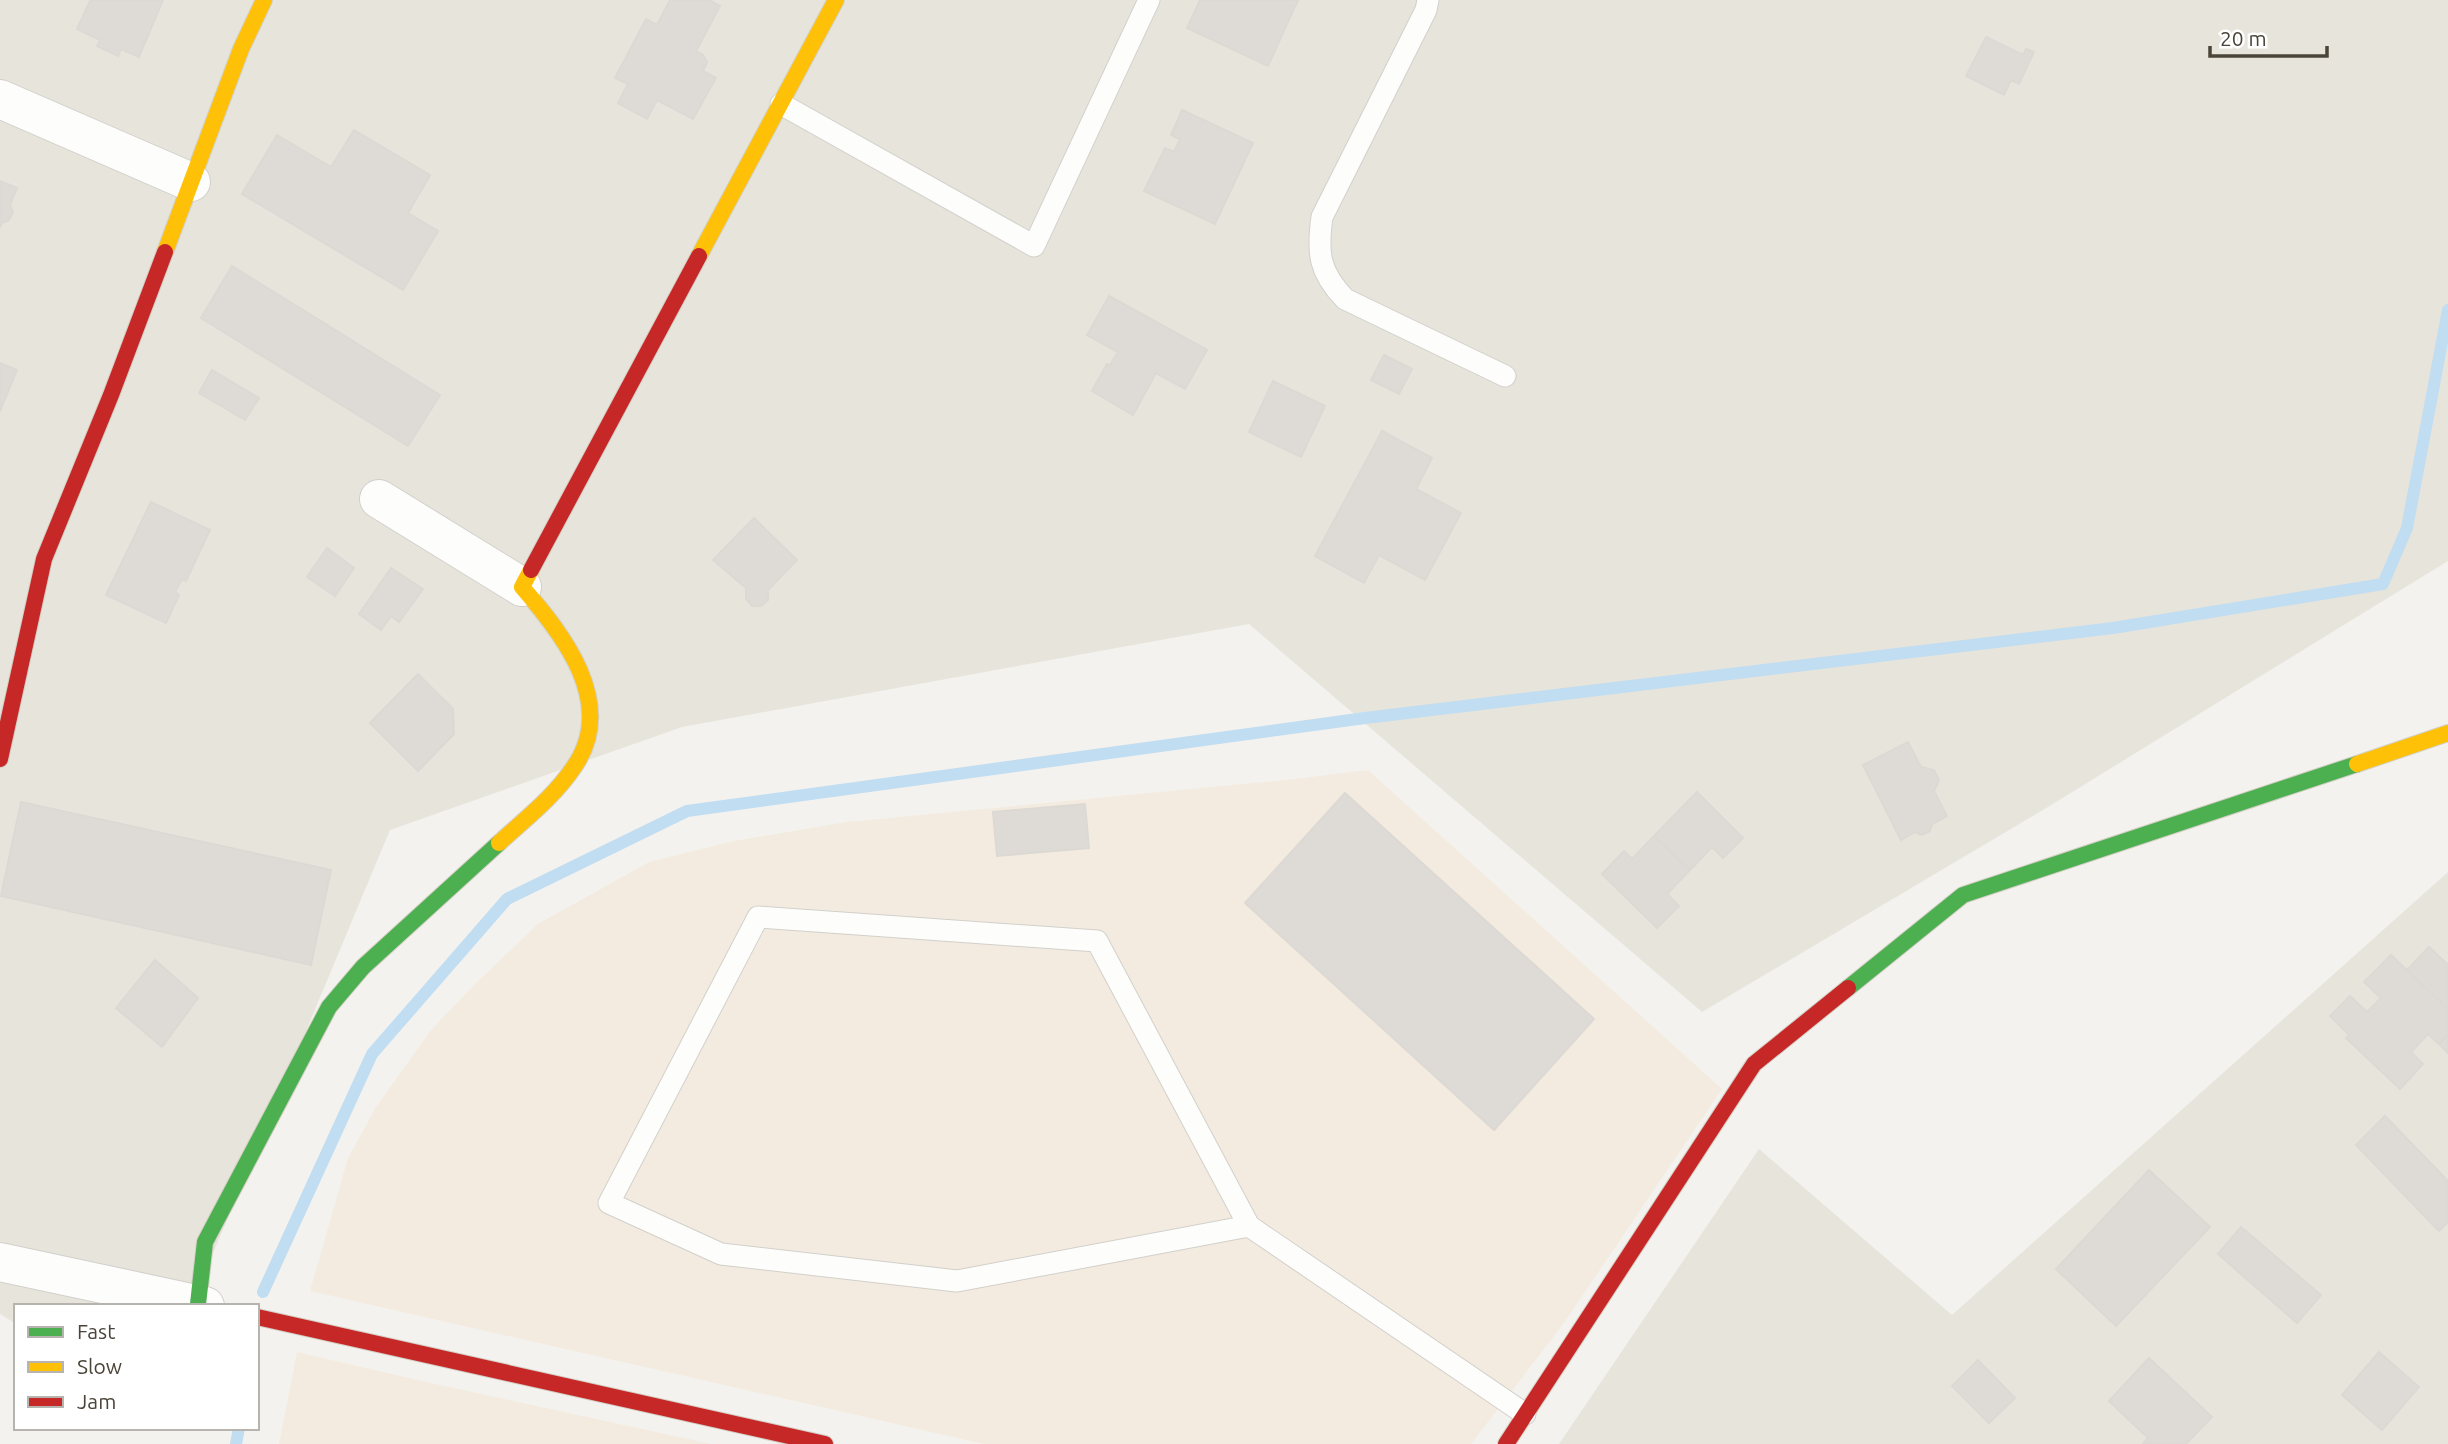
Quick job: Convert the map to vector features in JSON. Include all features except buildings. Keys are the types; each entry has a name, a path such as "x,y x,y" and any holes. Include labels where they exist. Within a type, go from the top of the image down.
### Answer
{"street":[{"path":"0,759 44,559 111,395 241,49 264,0"},
{"path":"522,587 836,0"},
{"path":"0,99 191,182"},
{"path":"202,1304 205,1242 329,1007 363,967 553,793 579,761 590,727 588,688 573,653 558,630 522,587 379,499"},
{"path":"1506,1444 1754,1064 1963,895 2448,733"},
{"path":"0,1262 197,1304"},
{"path":"259,1317 825,1444"}],"lane":[{"path":"781,104 1034,246 1149,0"},
{"path":"1428,0 1426,10 1322,217 1318,241 1321,263 1331,285 1345,299 1505,376"},
{"path":"1248,1226 957,1280 721,1254 609,1203 758,918 1097,941 1248,1226 1525,1414"}],"shaded area":[{"path":"0,0 2448,0 2448,561 2043,810 1702,1012 1249,624 682,727 390,830 192,1304 14,1304 14,1323 0,1314"},
{"path":"1368,770 1722,1089 1564,1323 1471,1444 984,1444 310,1291 348,1158 376,1107 431,1030 538,924 649,862 734,841 847,822"},
{"path":"2448,872 2448,1444 1559,1444 1759,1149 1952,1315"},
{"path":"297,1352 422,1381 711,1444 279,1444"}],"waterway":[{"path":"263,1292 372,1054 507,899 687,811 1365,718 2113,628 2383,584 2407,528 2448,310"},
{"path":"236,1444 239,1430"}],"traffic: fast":[{"path":"1848,988 1963,895 2357,764"},
{"path":"198,1304 205,1242 329,1007 363,967 499,843"}],"traffic: slow":[{"path":"165,252 241,49 264,0"},
{"path":"699,256 836,0"},
{"path":"499,843 566,778 586,743 590,719 588,695 580,671 554,626 522,587 531,570"},
{"path":"2357,764 2448,733"}],"traffic: jam":[{"path":"0,759 44,559 111,395 165,252"},
{"path":"531,570 699,256"},
{"path":"1506,1444 1754,1064 1848,988"},
{"path":"259,1317 825,1444"}]}
